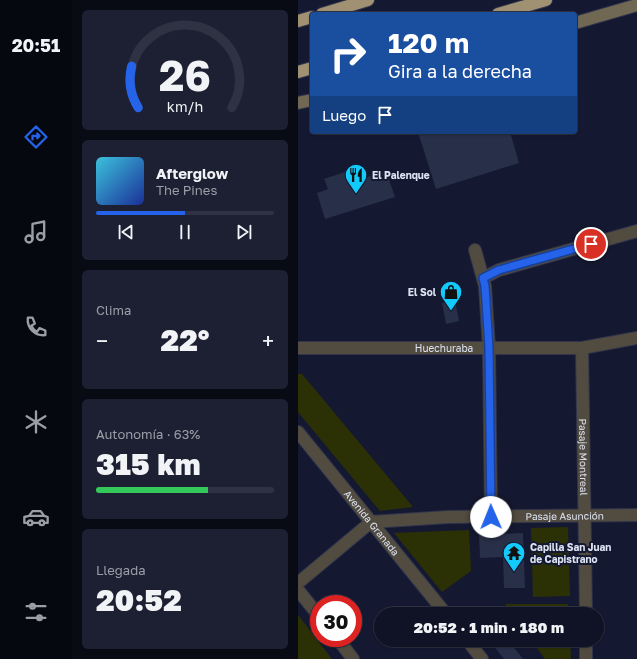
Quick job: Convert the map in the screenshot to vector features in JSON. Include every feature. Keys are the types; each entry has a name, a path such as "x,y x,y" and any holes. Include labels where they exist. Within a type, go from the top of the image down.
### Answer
{"highway":[{"path":"329,12 368,0"},
{"path":"505,12 546,0"},
{"path":"298,21 310,18"},
{"path":"298,72 310,69"}],"main road":[{"path":"577,22 637,5"},
{"path":"298,103 310,100"}],"street":[{"path":"483,278 499,270 637,231"},
{"path":"475,250 485,286 489,348 491,517"},
{"name":"Huechuraba","path":"298,348 582,348 637,338"},
{"name":"Pasaje Montreal","path":"582,348 586,607"},
{"name":"Avenida Granada","path":"298,432 440,607"},
{"name":"Pasaje Asunción","path":"371,522 448,517 637,515"},
{"path":"298,582 371,522"},
{"path":"298,590 310,605"},
{"path":"344,647 354,659"},
{"path":"473,647 482,659"},
{"path":"586,647 586,659"}],"green space":[{"path":"298,374 302,374 413,507 380,511 298,412"},
{"path":"568,527 570,596 533,597 531,528"},
{"path":"469,530 471,571 442,592 394,533"},
{"path":"505,604 568,604 568,607 507,607"},
{"path":"298,615 310,631 310,647 323,647 332,659 298,659"},
{"path":"536,647 570,647 571,659 545,659"}],"building":[{"path":"419,134 511,134 519,163 436,189"},
{"name":"El Palenque","path":"348,171 352,182 386,171 395,197 325,219 317,193 328,189 324,179"},
{"name":"El Sol","path":"455,301 459,321 446,324 442,303"},
{"name":"Capilla San Juan de Capistrano","path":"523,533 525,588 504,588 503,557 480,558 479,535"},
{"path":"495,647 514,647 523,659 504,659"}],"place":[{"name":"El Palenque","path":"356,194"},
{"name":"El Sol","path":"451,312"},
{"name":"Capilla San Juan de Capistrano","path":"514,572"}],"route":[{"path":"491,517 489,348 485,286 483,278 499,270 591,244"}]}
